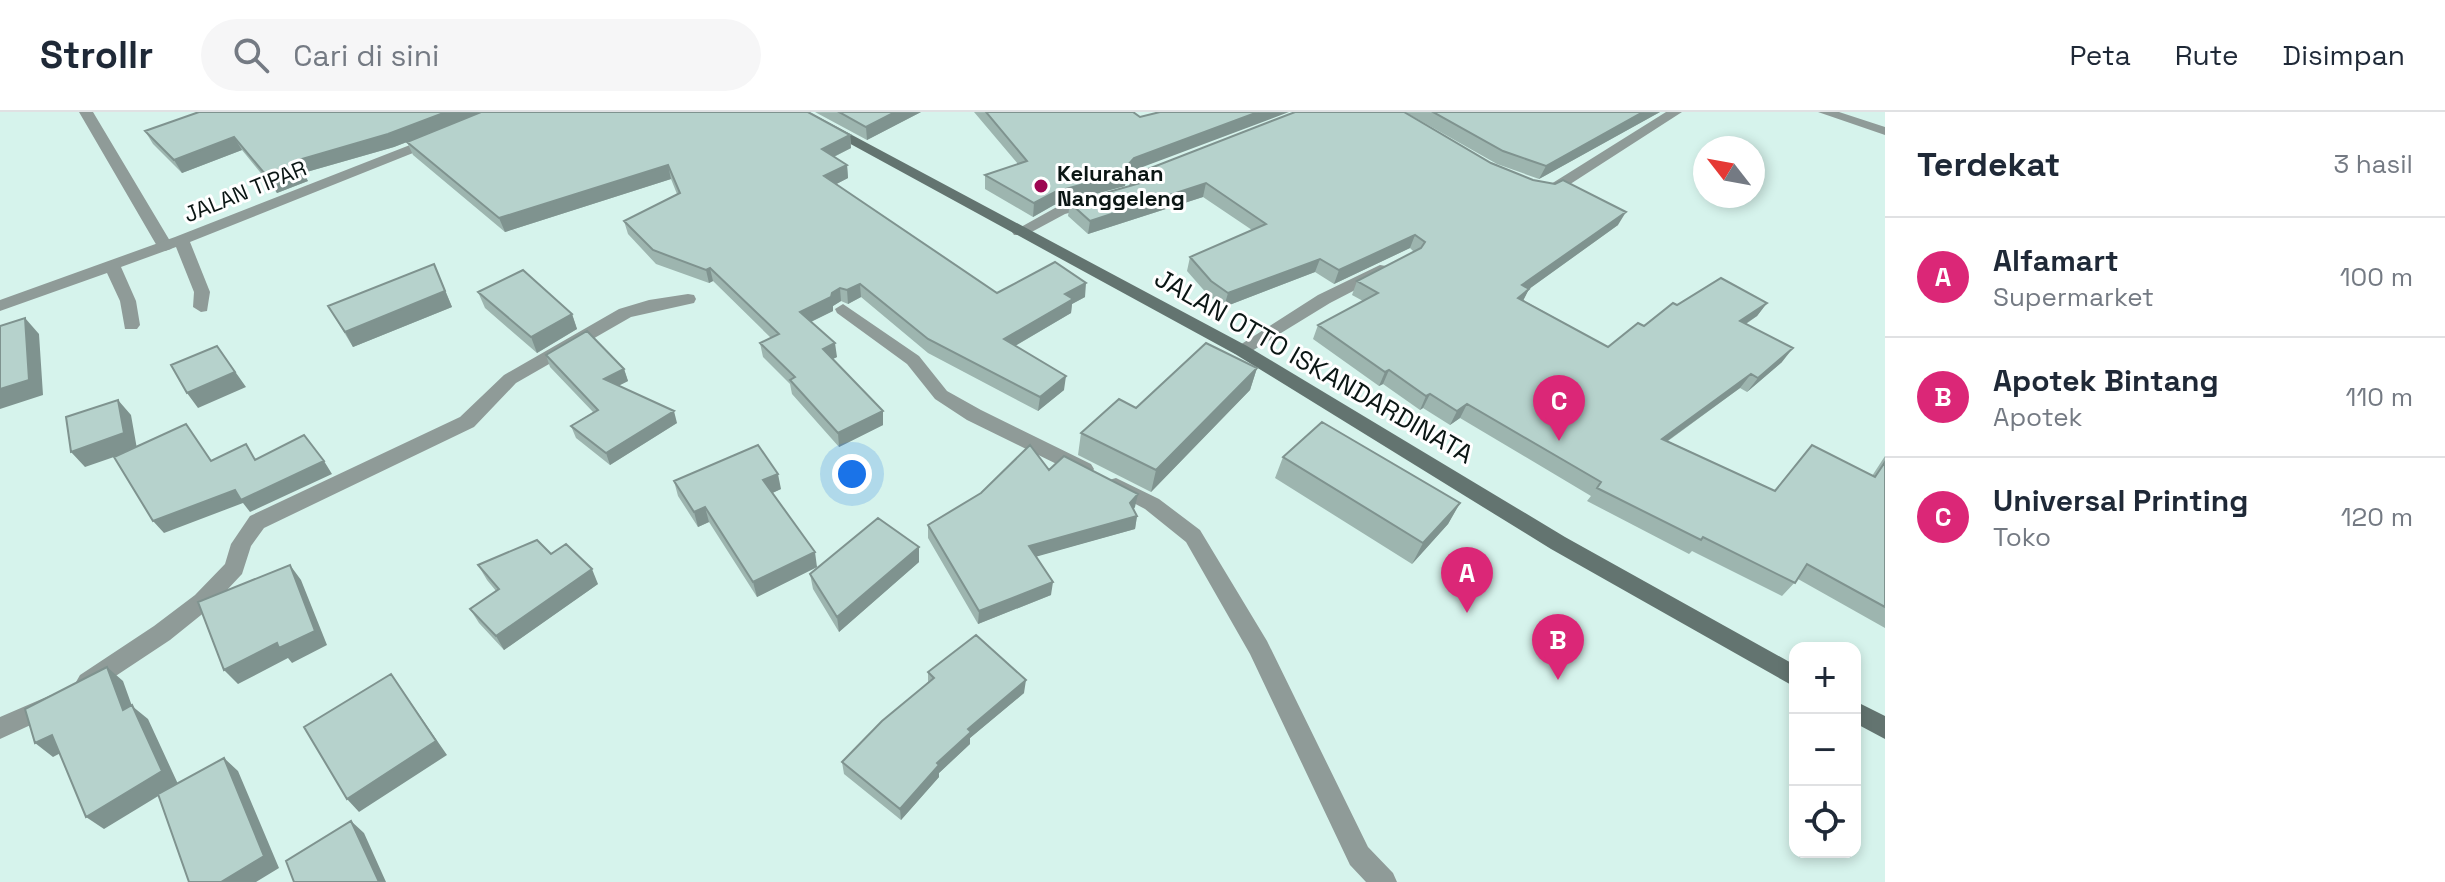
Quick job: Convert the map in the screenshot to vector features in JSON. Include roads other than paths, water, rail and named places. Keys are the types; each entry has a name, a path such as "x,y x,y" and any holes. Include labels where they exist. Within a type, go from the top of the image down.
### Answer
{"main road":[{"name":"JALAN OTTO ISKANDARDINATA","path":"799,112 1241,350 1558,543 1789,674"},
{"path":"1860,714 1885,728"}],"street":[{"path":"86,112 165,246"},
{"path":"1523,183 1544,190 1556,187 1675,112"},
{"path":"1825,112 1885,131"},
{"name":"JALAN TIPAR","path":"0,306 181,240 446,135"},
{"path":"1020,232 1060,211 1136,190 1134,181 1138,177 1187,160"},
{"path":"181,240 202,292 201,307"},
{"path":"1241,350 1324,299 1394,263"},
{"path":"112,265 128,301 131,325"},
{"path":"0,728 68,694 162,633 203,601 235,568 244,536 257,522 467,422 482,413 495,391 510,379 625,313 649,305 688,299"},
{"path":"843,309 913,360 941,395 1152,504 1193,536 1259,648 1359,856 1384,882"}],"place":[{"name":"Kelurahan Nanggeleng","path":"1041,186"},
{"name":"Universal Printing","path":"1559,441"},
{"name":"Alfamart","path":"1467,613"},
{"name":"Apotek Bintang","path":"1558,680"}]}
